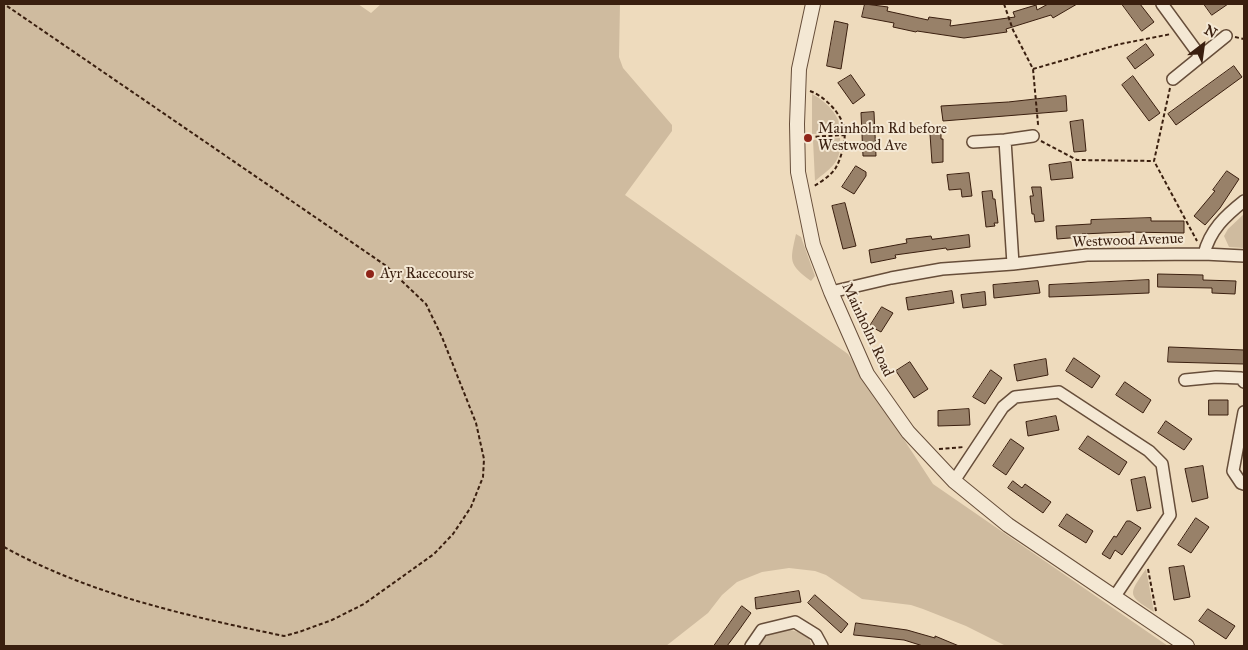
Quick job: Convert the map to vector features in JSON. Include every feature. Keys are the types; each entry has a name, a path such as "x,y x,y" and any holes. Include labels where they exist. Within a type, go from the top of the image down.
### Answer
{"street":[{"name":"Mainholm Road","path":"813,4 800,69 798,90 798,172 813,245 830,292 867,374 908,432 954,481 1008,525 1187,646"},
{"path":"1162,4 1200,56"},
{"path":"1173,79 1226,36"},
{"path":"973,142 1033,136"},
{"path":"1005,140 1013,264"},
{"path":"1204,254 1208,240 1220,222 1244,201"},
{"name":"Westwood Avenue","path":"830,292 942,269 1013,264 1087,255 1204,254 1244,256"},
{"path":"1185,380 1216,377 1241,378 1244,382"},
{"path":"954,481 1003,407 1015,397 1059,392 1148,451 1162,464 1170,515 1115,596"},
{"path":"1244,412 1233,471 1241,483 1244,484"},
{"path":"751,646 762,630 795,622 816,635 822,646"}],"path":[{"path":"4,4 385,265 404,281 426,304 442,337 476,423 484,459 484,476 471,507 454,534 434,554 364,604 332,620 284,636 188,615 125,598 40,566 4,547"},
{"path":"1004,4 1013,30 1033,69 1038,124 1033,136 1077,160 1154,161"},
{"path":"1033,69 1120,44 1182,32"},
{"path":"1173,79 1165,106 1154,161 1204,254"},
{"path":"798,90 812,91 826,101 837,112 845,128 844,145 836,168 821,182 802,191"},
{"path":"798,137 844,135"},
{"path":"930,456 936,449 971,446 975,448"},
{"path":"1139,560 1148,568 1156,614 1152,622"}],"shaded area":[{"name":"Ayr Racecourse","path":"4,4 358,4 371,13 381,4 620,4 619,57 623,68 672,125 672,131 625,195 848,354 933,484 1168,646 1006,646 966,626 923,609 911,605 862,599 826,575 815,571 789,568 762,572 737,582 722,595 708,613 666,646 4,646"},
{"path":"812,94 836,115 841,133 812,134"},
{"path":"840,138 839,153 835,163 815,181 813,140"},
{"path":"1244,214 1244,248 1229,247 1224,236 1228,229"},
{"path":"796,234 801,237 815,276 811,281 798,270 793,261 792,256"},
{"path":"1146,569 1154,612 1139,602 1133,594 1136,584"},
{"path":"788,629 809,637 811,645 759,646 763,638 770,633"}],"building":[{"path":"865,4 888,7 887,11 928,20 929,17 951,20 950,26 1015,17 1013,12 1036,5 1037,10 1048,4 1077,4 1053,18 1051,15 1006,29 1007,32 964,38 916,32 893,27 894,23 862,17"},
{"path":"1122,4 1140,4 1154,22 1142,31"},
{"path":"1204,4 1228,4 1212,15"},
{"path":"835,21 848,24 841,69 827,66"},
{"path":"1146,44 1154,55 1135,69 1127,58"},
{"path":"1234,66 1242,77 1176,125 1168,114"},
{"path":"851,75 865,95 853,104 838,83"},
{"path":"1133,76 1160,113 1149,121 1122,85"},
{"path":"1066,96 1067,111 943,121 941,106"},
{"path":"874,112 876,156 863,156 861,113"},
{"path":"1083,120 1086,151 1074,152 1070,122"},
{"path":"941,133 941,139 943,139 943,162 932,163 930,134"},
{"path":"1071,162 1073,178 1051,180 1049,165"},
{"path":"856,166 866,172 866,176 854,194 842,187"},
{"path":"1227,171 1239,179 1220,208 1205,225 1194,216 1215,191 1213,190"},
{"path":"969,173 972,196 962,197 961,189 949,190 947,175"},
{"path":"1032,187 1041,187 1044,221 1035,222 1034,214 1032,214 1030,196 1033,196"},
{"path":"992,191 998,223 994,223 995,226 986,227 982,192"},
{"path":"845,203 856,246 843,249 832,206"},
{"path":"1151,218 1151,221 1184,221 1184,233 1126,232 1082,234 1082,237 1057,239 1056,226 1091,224 1091,220"},
{"path":"969,235 970,247 947,250 946,248 895,255 896,258 871,263 869,250 907,243 906,239 931,236 932,239"},
{"path":"1158,274 1203,275 1203,280 1236,281 1235,294 1212,293 1212,288 1158,287"},
{"path":"1149,280 1149,293 1049,297 1049,285"},
{"path":"1038,281 1040,293 994,298 993,285"},
{"path":"952,291 954,303 908,310 906,298"},
{"path":"985,292 986,305 963,308 961,295"},
{"path":"882,307 893,313 881,332 870,326"},
{"path":"1169,347 1244,350 1244,364 1168,362"},
{"path":"1074,358 1100,376 1092,388 1066,371"},
{"path":"1046,359 1048,375 1017,381 1014,365"},
{"path":"910,362 928,389 914,398 896,371"},
{"path":"991,370 1002,378 985,404 973,397"},
{"path":"1125,382 1151,400 1143,413 1116,395"},
{"path":"1209,400 1228,400 1228,415 1209,415"},
{"path":"969,409 970,425 938,426 938,411"},
{"path":"1056,416 1059,430 1028,436 1026,422"},
{"path":"1166,421 1192,439 1184,450 1158,433"},
{"path":"1088,436 1127,462 1119,475 1079,449"},
{"path":"1011,439 1024,448 1006,475 993,466"},
{"path":"1203,466 1208,498 1192,502 1185,469"},
{"path":"1145,477 1151,508 1137,511 1131,480"},
{"path":"1013,481 1022,488 1025,484 1051,502 1043,513 1008,488"},
{"path":"1067,514 1093,531 1086,543 1059,526"},
{"path":"1196,518 1209,527 1191,553 1178,545"},
{"path":"1127,521 1141,528 1122,555 1115,550 1110,559 1102,554"},
{"path":"1184,566 1190,597 1174,600 1169,568"},
{"path":"799,591 801,602 756,609 755,598"},
{"path":"815,595 848,624 841,633 808,603"},
{"path":"742,606 751,613 727,646 714,646"},
{"path":"1208,609 1235,626 1226,639 1199,621"},
{"path":"856,623 907,630 935,638 935,636 959,646 923,646 904,640 854,635"}],"place":[{"name":"Mainholm Rd before Westwood Ave","path":"808,138"},
{"name":"Ayr Racecourse","path":"370,274"}]}
